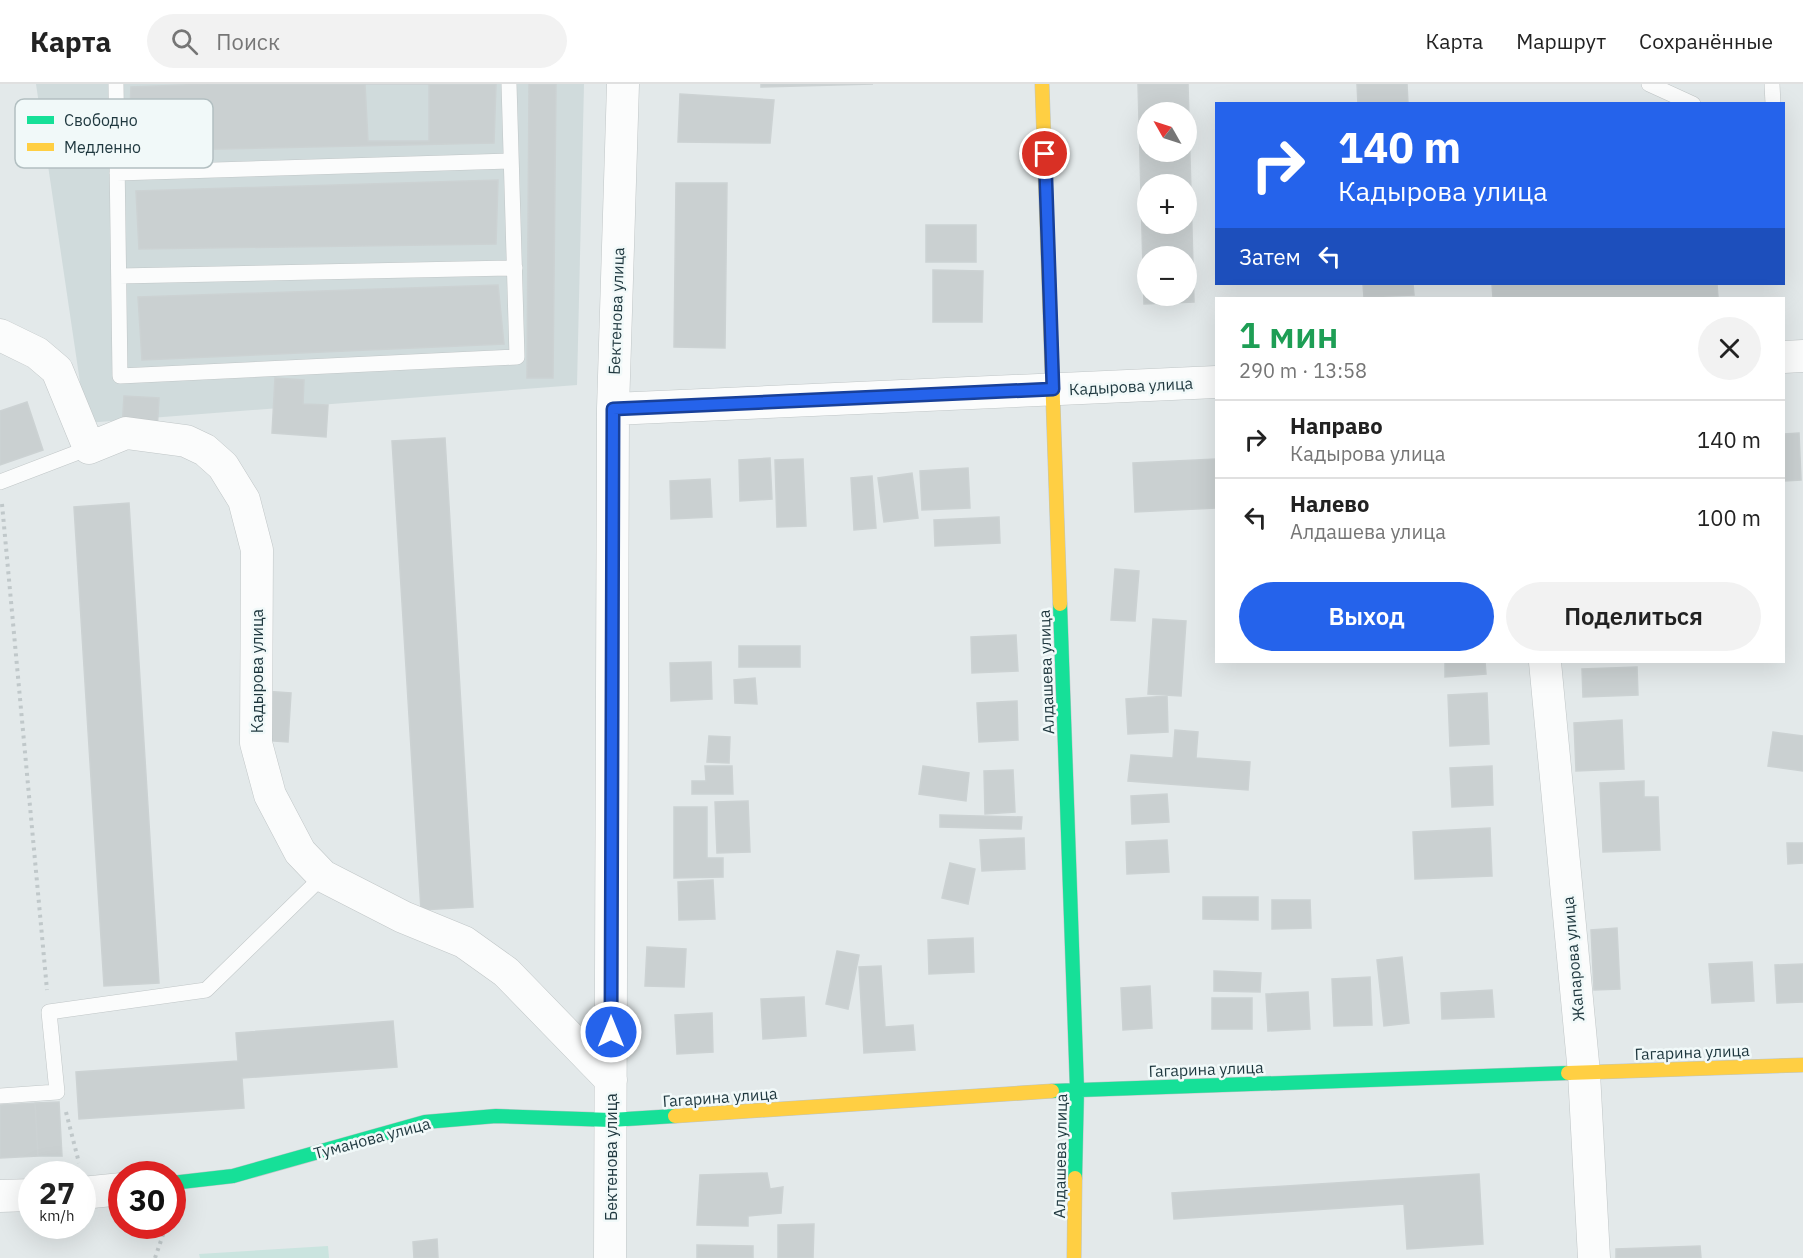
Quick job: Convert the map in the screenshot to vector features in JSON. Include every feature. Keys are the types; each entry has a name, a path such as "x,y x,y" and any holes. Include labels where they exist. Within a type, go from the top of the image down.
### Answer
{"street":[{"name":"Бектенова улица","path":"610,1258 613,409 623,84"},
{"name":"Алдашева улица","path":"1042,84 1077,1089 1074,1258"},
{"path":"0,335 37,353 57,370 89,448"},
{"path":"1785,357 1803,356"},
{"name":"Кадырова улица","path":"613,409 1215,382"},
{"name":"Кадырова улица","path":"89,448 126,433 186,441 205,450 223,466 244,500 258,550 256,743 270,795 300,852 322,876 403,917 464,942 506,972 611,1080"},
{"name":"Жапарова улица","path":"1545,663 1584,1073 1593,1258"},
{"name":"Гагарина улица","path":"611,1120 1077,1089 1803,1065"},
{"name":"Туманова улица","path":"186,1181 233,1176 425,1122 496,1116 611,1120"},
{"path":"0,1196 18,1195"}],"lane":[{"path":"116,84 116,99"},
{"path":"117,168 120,376 517,357 509,84"},
{"path":"1649,84 1689,102"},
{"path":"1772,84 1773,102"},
{"path":"117,173 511,161"},
{"path":"119,276 514,268"},
{"path":"1,490 89,448"},
{"path":"0,1096 57,1092 50,1012 206,990 322,876"}],"path":[{"path":"1,490 50,1012"},
{"path":"57,1092 70,1120 78,1161"},
{"path":"155,1258 162,1239"}],"shaded area":[{"path":"36,84 584,84 577,385 86,423 48,168 213,168 213,99 38,99"}],"green space":[{"path":"328,1246 329,1258 200,1258 199,1254"}],"building":[{"path":"210,84 496,84 494,143 213,149 213,99 130,99 131,87"},
{"path":"365,84 429,84 429,141 368,141"},
{"path":"529,84 556,84 553,378 527,378"},
{"path":"761,84 873,84 761,87"},
{"path":"1138,84 1188,84 1188,102 1138,102"},
{"path":"1357,84 1407,84 1408,102 1358,102"},
{"path":"680,94 774,100 770,143 678,142"},
{"path":"1140,162 1190,162 1190,174 1140,174"},
{"path":"498,180 496,244 139,249 136,191"},
{"path":"676,183 727,183 725,348 674,347"},
{"path":"926,225 976,225 976,262 926,262"},
{"path":"1142,234 1192,234 1192,246 1142,246"},
{"path":"933,270 983,271 982,322 933,322"},
{"path":"498,285 504,344 142,360 138,297"},
{"path":"1363,285 1413,285 1414,295 1364,297"},
{"path":"1492,285 1717,285 1718,297 1493,297"},
{"path":"275,378 304,380 303,404 328,405 326,437 272,433"},
{"path":"124,396 159,398 157,431 122,429"},
{"path":"27,402 43,450 0,465 0,411"},
{"path":"1799,433 1801,480 1785,481 1785,434"},
{"path":"445,438 473,907 421,910 392,441"},
{"path":"770,458 772,499 740,501 739,460"},
{"path":"803,459 806,526 777,527 775,460"},
{"path":"1215,459 1215,508 1135,512 1133,463"},
{"path":"968,468 970,508 922,510 920,471"},
{"path":"912,473 918,518 884,522 878,478"},
{"path":"872,476 876,528 854,530 851,478"},
{"path":"710,479 712,517 671,519 670,481"},
{"path":"129,503 159,983 104,986 74,507"},
{"path":"999,517 1000,543 935,546 934,520"},
{"path":"1115,569 1139,571 1135,621 1111,620"},
{"path":"1153,619 1186,621 1181,696 1148,694"},
{"path":"1016,635 1018,671 972,673 971,637"},
{"path":"739,646 800,646 800,667 739,667"},
{"path":"711,662 712,699 671,701 670,663"},
{"path":"1445,663 1485,663 1486,674 1445,677"},
{"path":"1637,667 1638,695 1583,697 1582,669"},
{"path":"755,678 757,704 735,703 734,680"},
{"path":"263,691 291,693 288,742 260,740"},
{"path":"1487,693 1489,744 1450,746 1448,695"},
{"path":"1167,696 1168,732 1128,734 1126,699"},
{"path":"1017,701 1018,740 979,742 977,703"},
{"path":"1622,720 1624,769 1576,771 1574,723"},
{"path":"1175,730 1198,732 1196,758 1250,762 1248,790 1128,781 1131,755 1173,758"},
{"path":"1773,732 1803,736 1803,771 1768,766"},
{"path":"709,736 730,737 729,763 707,762"},
{"path":"705,766 732,766 733,794 692,794 692,781 706,781"},
{"path":"923,766 969,773 966,801 919,794"},
{"path":"1492,766 1493,805 1452,807 1450,768"},
{"path":"1013,770 1015,812 985,814 984,771"},
{"path":"1644,781 1644,797 1658,797 1660,850 1603,852 1600,783"},
{"path":"1167,794 1169,822 1132,824 1131,796"},
{"path":"748,801 750,852 717,853 715,802"},
{"path":"674,807 707,807 707,858 723,858 723,877 674,878"},
{"path":"940,815 1022,817 1021,829 940,827"},
{"path":"1490,828 1492,876 1415,879 1413,832"},
{"path":"1024,838 1025,869 982,871 980,840"},
{"path":"1167,840 1169,872 1127,874 1126,842"},
{"path":"1787,843 1803,843 1803,863 1788,864"},
{"path":"950,863 975,869 968,904 942,898"},
{"path":"713,880 715,919 679,920 678,882"},
{"path":"1203,897 1258,897 1258,920 1203,919"},
{"path":"1272,900 1310,900 1311,928 1272,929"},
{"path":"1617,928 1620,989 1594,990 1591,930"},
{"path":"973,938 974,972 929,974 928,940"},
{"path":"647,947 686,949 684,987 645,986"},
{"path":"837,951 859,955 848,1009 826,1004"},
{"path":"1402,957 1409,1023 1384,1026 1377,960"},
{"path":"1752,962 1754,1001 1712,1003 1709,964"},
{"path":"1803,964 1803,1002 1777,1003 1775,965"},
{"path":"881,966 885,1027 913,1025 915,1050 864,1053 859,967"},
{"path":"1214,971 1261,973 1260,992 1214,991"},
{"path":"1370,977 1372,1025 1334,1026 1332,979"},
{"path":"1150,986 1152,1028 1123,1030 1121,988"},
{"path":"1492,990 1494,1017 1442,1019 1441,993"},
{"path":"1308,992 1310,1029 1268,1031 1266,994"},
{"path":"804,997 806,1036 763,1039 761,999"},
{"path":"1212,998 1252,998 1252,1029 1212,1029"},
{"path":"712,1013 713,1052 677,1054 675,1015"},
{"path":"393,1021 397,1067 242,1078 244,1108 79,1119 76,1072 238,1061 236,1033"},
{"path":"59,1102 62,1156 38,1156 35,1103"},
{"path":"35,1103 38,1156 0,1158 0,1105"},
{"path":"767,1173 770,1189 783,1187 781,1213 748,1216 748,1226 697,1225 700,1175"},
{"path":"1479,1174 1483,1244 1407,1249 1404,1204 1174,1219 1172,1193"},
{"path":"814,1224 813,1258 778,1258 778,1225"},
{"path":"437,1239 438,1258 414,1258 413,1242"},
{"path":"697,1245 753,1246 753,1258 697,1258"},
{"path":"1700,1246 1701,1258 1616,1258 1616,1249"}],"traffic: fast":[{"path":"1060,604 1077,1089 1075,1178"},
{"path":"1052,1091 1568,1073"},
{"path":"186,1181 233,1176 425,1122 496,1116 611,1120 675,1116"}],"traffic: slow":[{"path":"1042,84 1060,604"},
{"path":"1568,1073 1803,1065"},
{"path":"675,1116 1052,1091"},
{"path":"1074,1258 1075,1178"}],"route":[{"path":"611,1032 613,409 1053,389 1045,154"}]}
